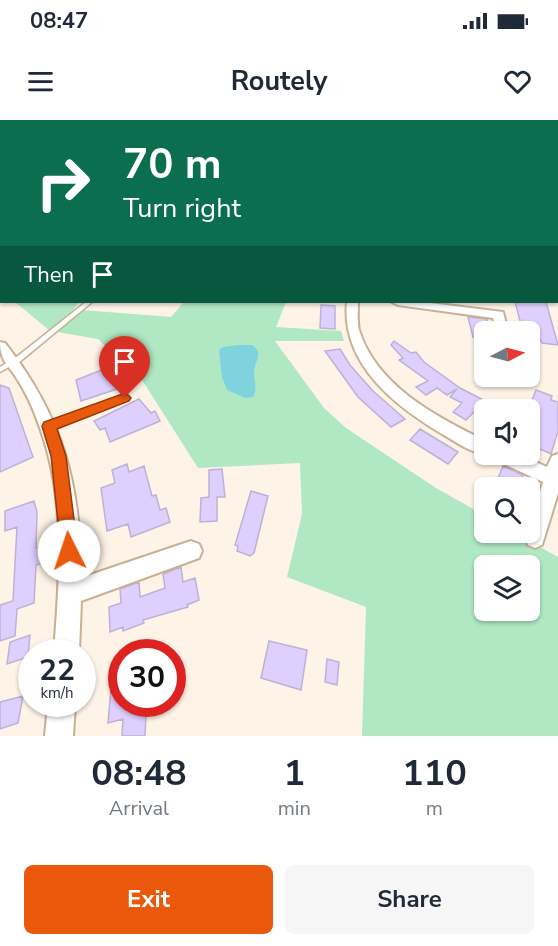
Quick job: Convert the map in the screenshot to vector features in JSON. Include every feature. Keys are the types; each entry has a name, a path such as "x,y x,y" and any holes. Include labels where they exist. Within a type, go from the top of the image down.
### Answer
{"street":[{"path":"351,303 350,313 355,340 380,376 425,417 474,443"},
{"path":"406,303 499,315"},
{"path":"496,303 500,321"},
{"path":"0,346 10,364 34,391 49,426 58,456 66,508 71,592 68,639"},
{"path":"532,465 556,473 540,523"},
{"path":"71,592 191,551"},
{"path":"59,736 61,717"}],"lane":[{"path":"10,364 88,303"},
{"path":"49,426 125,398"}],"green space":[{"path":"16,303 78,303 71,313 49,330"},
{"path":"183,303 286,303 276,327 341,331 344,341 275,341 324,408 346,428 436,488 474,509 474,543 533,543 558,557 558,736 362,736 366,607 287,577 302,514 300,463 198,468 137,372 132,372 98,339 57,332 82,310 171,317"}],"water":[{"path":"252,345 258,351 254,368 256,387 253,397 246,398 227,390 222,377 219,350 223,347"}],"building":[{"path":"515,303 546,303 558,345 542,343 540,321 520,321"},
{"path":"321,305 335,306 335,329 320,328"},
{"path":"468,317 487,319 487,321 474,321 473,337"},
{"path":"394,341 411,353 416,352 424,362 460,388 482,399 474,399 474,412 466,420 453,412 462,403 450,397 457,389 447,395 437,388 426,395 416,387 428,381 399,360 403,358 391,345"},
{"path":"340,349 350,365 373,391 405,419 391,427 358,397 325,351"},
{"path":"112,366 126,386 81,401 76,380"},
{"path":"0,385 9,388 33,457 0,472"},
{"path":"536,390 552,396 551,400 558,402 558,431 551,454 540,449 540,399 532,399"},
{"path":"139,399 151,413 155,411 160,421 110,442 105,428 100,430 94,421"},
{"path":"420,429 458,452 448,464 410,440"},
{"path":"127,464 129,472 144,466 152,496 156,495 160,510 166,508 170,522 131,537 128,524 107,531 101,488 115,483 112,470"},
{"path":"503,466 523,475 522,477 498,477"},
{"path":"222,469 225,497 217,497 217,521 200,522 201,498 209,497 209,470"},
{"path":"251,491 268,496 254,553 250,556 237,551 238,546 235,545"},
{"path":"34,501 37,512 36,548 52,542 52,560 36,565 34,603 17,609 15,636 0,641 0,605 13,601 17,527 5,531 5,511"},
{"path":"181,567 183,582 195,578 199,600 187,605 188,607 143,620 144,623 123,631 123,627 110,632 109,607 121,603 120,589 139,582 140,597 165,588 163,574"},
{"path":"18,639 18,660 7,664 10,642"},
{"path":"269,641 307,650 301,690 261,678"},
{"path":"327,659 339,662 337,685 325,682"},
{"path":"18,697 18,723 0,729 0,702"},
{"path":"109,717 146,717 145,736 122,736 123,719 108,723"}],"route":[{"path":"69,551 66,508 58,456 49,426 125,398"}]}
